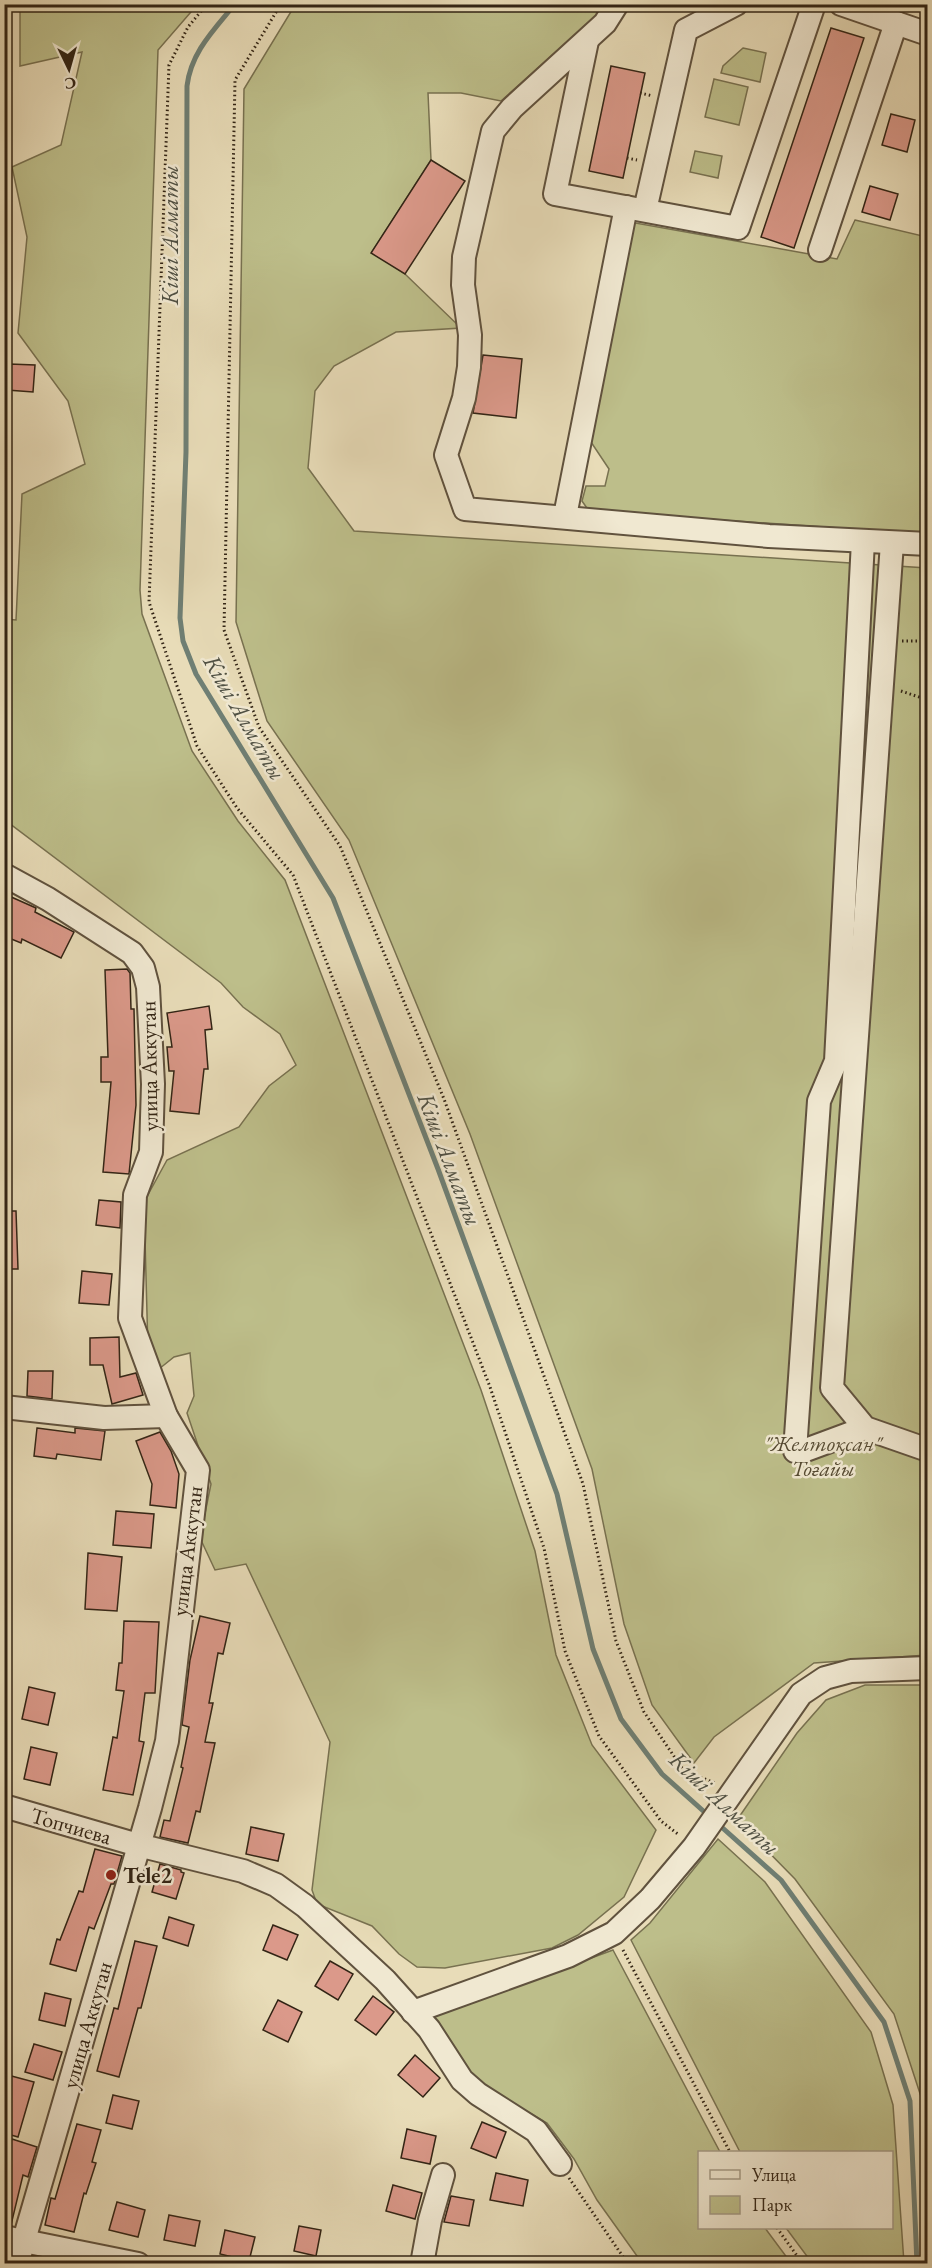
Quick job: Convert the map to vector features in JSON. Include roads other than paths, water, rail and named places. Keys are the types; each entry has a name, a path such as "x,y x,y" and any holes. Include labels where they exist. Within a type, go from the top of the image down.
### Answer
{"street":[{"path":"617,4 606,22 512,108 493,131 464,257 463,285 470,335 470,367 464,398 446,455 465,509 565,516 769,536 927,544"},
{"path":"565,516 635,208 686,30 736,4"},
{"path":"587,41 555,194 738,228 814,4"},
{"path":"855,7 927,34"},
{"path":"820,250 896,23"},
{"path":"863,541 836,1061 819,1101 795,1451 803,1451 865,1428"},
{"path":"892,543 832,1388 865,1428 927,1450"},
{"name":"улица Аккутан","path":"4,875 48,899 132,953 143,968 148,987 153,1084 151,1152 135,1195 130,1318 166,1416 198,1470 167,1741 138,1845 15,2239 17,2264"},
{"path":"4,1407 104,1418 166,1416"},
{"path":"413,2012 568,1956 614,1933 650,1899 694,1847 801,1694 825,1677 850,1671 927,1668"},
{"name":"Топчиева","path":"4,1806 138,1845 243,1871 276,1885 305,1906 385,1980 429,2029 462,2080 478,2094 536,2131 560,2164"},
{"path":"422,2264 430,2220 443,2175"},
{"path":"15,2239 138,2264"}],"waterway":[{"name":"Кіші Алматы","path":"235,4 198,52 187,86 186,452 180,618 183,641 196,674 333,898 438,1169 557,1494 593,1649 621,1719 662,1774 710,1817"},
{"name":"Кіші Алматы","path":"717,1823 781,1880 884,2022 910,2101 917,2264"}],"place":[{"name":"Tele2","path":"111,1875"}],"park label":[{"name":"\"Желтоқсан\" Тоғайы","path":"823,1456"}]}
